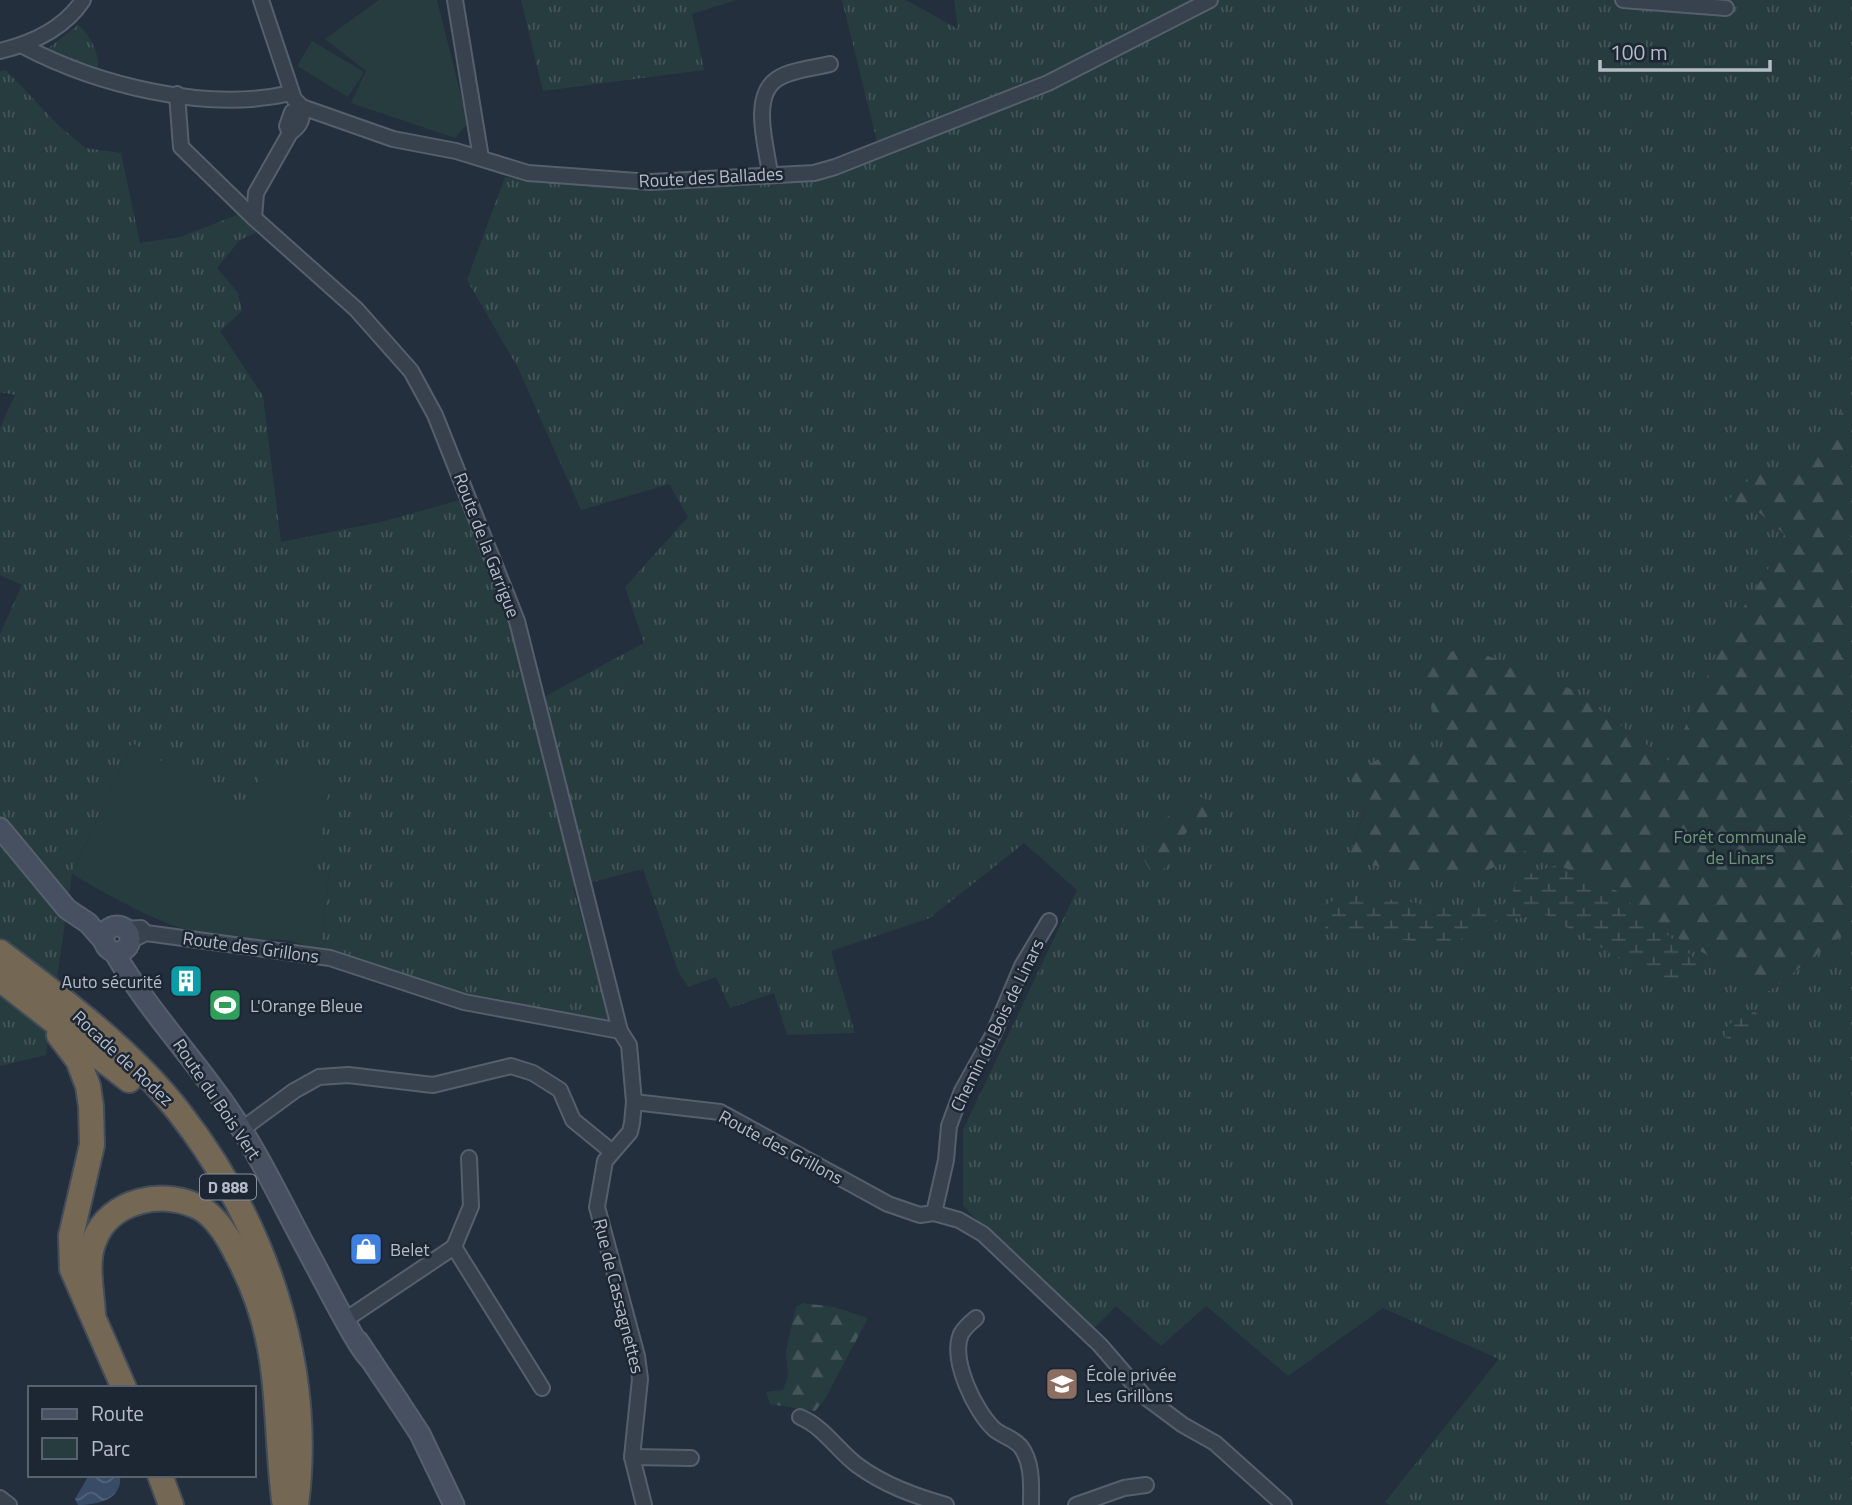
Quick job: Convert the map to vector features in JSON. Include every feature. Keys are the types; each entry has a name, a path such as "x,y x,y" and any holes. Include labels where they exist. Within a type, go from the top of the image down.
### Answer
{"highway":[{"name":"Rocade de Rodez","path":"0,952 107,1038 146,1076 192,1131 238,1204 268,1269 288,1334 296,1388 300,1449 288,1503"},
{"name":"Rocade de Rodez","path":"0,981 130,1081 186,1146 223,1203 259,1282 281,1366 288,1503"},
{"path":"0,981 64,1040 78,1060 88,1086 92,1145 71,1236 72,1269 123,1386"},
{"path":"93,1315 89,1257 103,1224 117,1210 157,1198 183,1200 205,1210 235,1251 268,1334 277,1383 288,1503"},
{"path":"152,1505 159,1477"},
{"path":"160,1477 172,1505"}],"street":[{"path":"0,51 23,46 54,29 83,0"},
{"path":"254,218 256,193 290,133 287,126 292,112 302,107 291,93 261,0"},
{"path":"455,0 481,158"},
{"name":"Route des Ballades","path":"302,107 393,139 456,151 528,173 579,179 651,182 814,173 972,116 1048,83 1210,0"},
{"path":"1623,0 1726,8"},
{"path":"23,46 98,79 177,94 229,99 272,97 291,93"},
{"path":"770,174 762,108 766,90 777,78 830,64"},
{"name":"Route de la Garrigue","path":"177,94 181,147 372,326 411,371 435,415 517,621 620,1031"},
{"path":"456,151 474,126"},
{"path":"0,828 67,908 88,923 122,939"},
{"name":"Chemin du Bois de Linars","path":"934,1213 946,1160 949,1126 962,1091 993,1035 1022,966 1049,920"},
{"name":"Route des Grillons","path":"122,939 330,958 464,1002 620,1031"},
{"name":"Route du Bois Vert","path":"122,939 126,972 138,993 183,1046 241,1130 345,1320"},
{"path":"620,1031 629,1045 634,1102"},
{"path":"241,1130 294,1091 319,1077 348,1075 433,1085 511,1066 533,1073 560,1090 573,1119 611,1151"},
{"name":"Route des Grillons","path":"634,1102 720,1112 888,1204 920,1215 934,1213 959,1220 1008,1254 1100,1345 1144,1396 1182,1425 1215,1443 1284,1505"},
{"name":"Rue de Cassagnettes","path":"634,1102 630,1132 611,1151 601,1170 597,1207 637,1356 640,1379 632,1457 644,1505"},
{"path":"454,1505 420,1434 370,1359 358,1346 358,1341 345,1320 454,1247 471,1206 469,1157"},
{"path":"454,1247 542,1388"},
{"path":"976,1318 961,1335 960,1357 964,1381 981,1413 994,1429 1019,1444 1030,1463 1031,1505"},
{"path":"800,1417 815,1423 857,1465 910,1500 946,1505"},
{"path":"632,1457 691,1458"},
{"path":"1076,1505 1124,1488 1146,1485"},
{"path":"0,1498 9,1505"}],"green space":[{"path":"379,0 437,0 468,123 455,138 351,103 366,71 325,39"},
{"path":"521,0 736,0 692,14 704,70 543,91"},
{"path":"842,0 906,0 958,29 954,0 1852,0 1852,399 1797,473 1719,509 1756,510 1784,534 1780,551 1724,637 1670,762 1571,689 1414,670 1450,746 1424,763 1412,740 1367,804 1348,860 1410,873 1483,873 1526,850 1769,991 1852,928 1852,1505 1390,1505 1385,1502 1499,1359 1383,1308 1288,1376 1206,1306 1161,1346 1116,1306 1090,1332 963,1206 963,1130 1077,890 1024,843 930,918 831,951 855,1033 787,1035 774,993 730,1008 716,977 688,987 678,971 643,869 573,887 609,1020 461,992 320,950 329,875 314,872 206,789 132,743 72,874 46,1055 0,1066 0,634 22,585 0,575 0,428 15,395 0,392 0,71 6,70 56,123 85,148 121,153 140,243 180,237 242,213 261,230 240,240 217,268 238,293 242,311 220,331 263,396 281,542 381,522 460,500 518,616 542,698 644,643 625,587 688,517 669,484 581,510 518,368 467,280 505,177 622,188 810,182 880,154"},
{"path":"78,25 96,52 98,70 91,73 46,50"},
{"path":"312,41 364,72 348,97 297,66"},
{"name":"Forêt communale de Linars","path":"1852,399 1852,928 1769,991 1526,850 1483,873 1410,873 1348,860 1367,805 1349,776 1412,740 1424,763 1450,746 1414,670 1463,646 1571,689 1670,762 1724,637 1780,551 1784,534 1756,510 1718,510 1760,469 1797,472"},
{"path":"132,743 206,789 252,824 261,762 332,773 314,872 329,875 320,950 283,940 226,939 186,930 136,909 72,874"},
{"path":"1196,795 1221,806 1185,834 1156,881 1143,858 1157,825"},
{"path":"1557,865 1612,887 1702,965 1666,986 1544,914 1479,924 1452,947 1339,930 1326,932 1322,905 1350,894 1460,909 1509,903 1517,878"},
{"path":"1755,1011 1761,1020 1757,1032 1738,1042 1724,1037 1722,1032 1737,1017"},
{"path":"803,1303 834,1307 868,1318 825,1399 815,1411 770,1404 766,1392 783,1390 788,1376 786,1351 796,1307"}],"water":[{"path":"88,1477 120,1477 117,1490 107,1499 78,1505 75,1499"}],"place":[{"name":"Auto sécurité","path":"186,981"},
{"name":"L'Orange Bleue","path":"225,1005"},
{"name":"Belet","path":"366,1249"},
{"name":"École privée Les Grillons","path":"1062,1384"}]}
